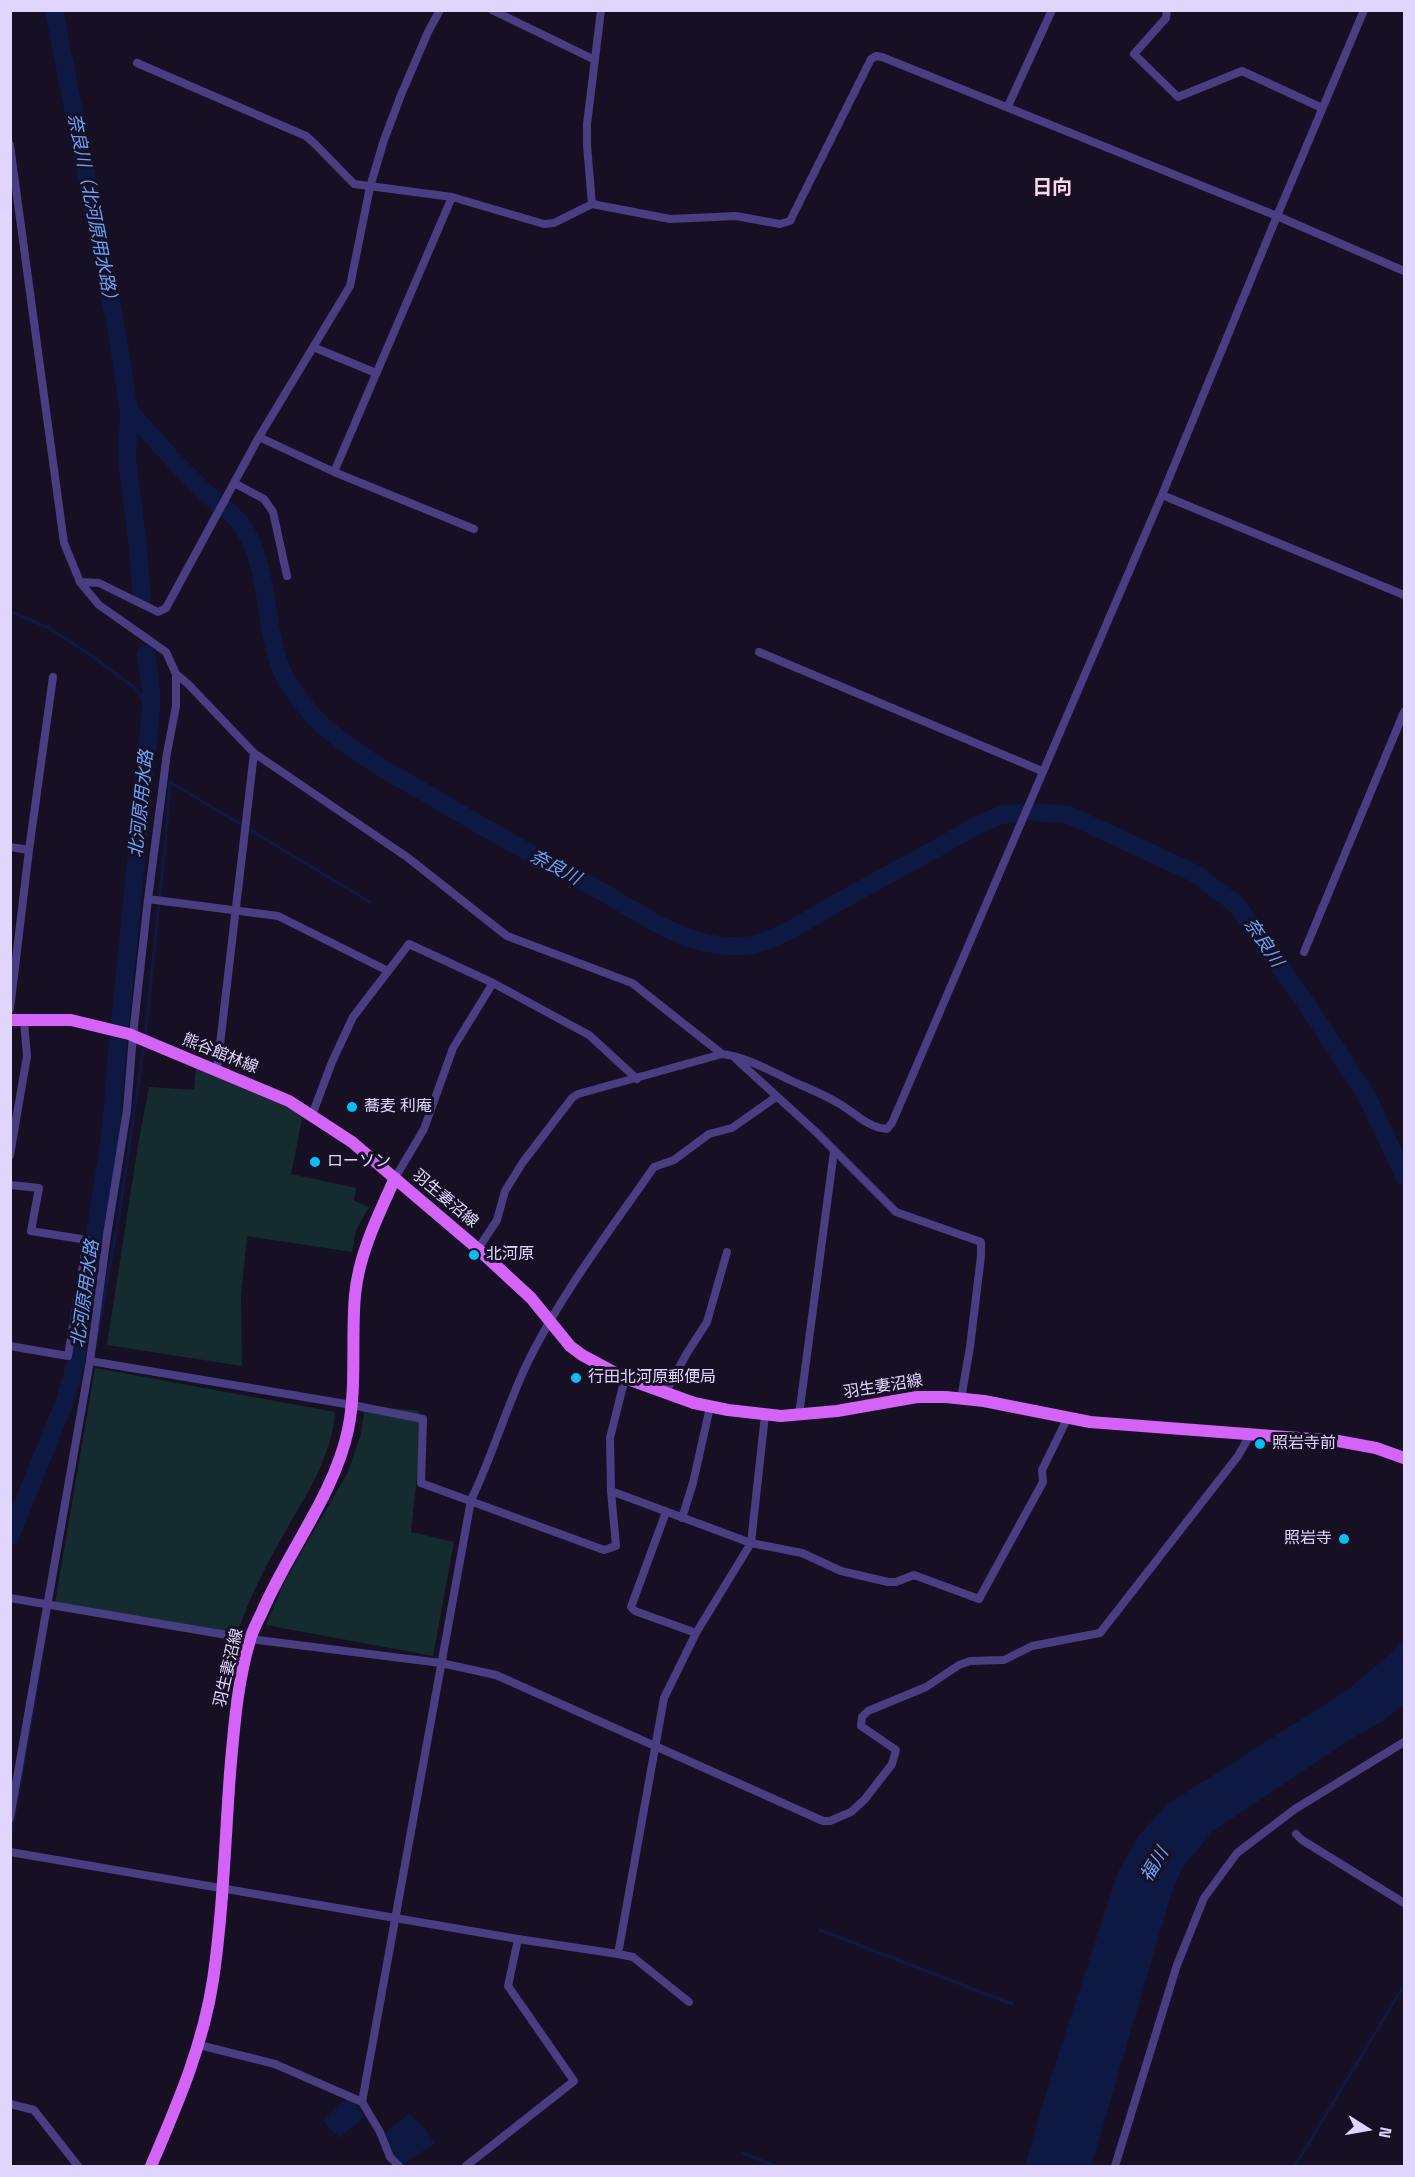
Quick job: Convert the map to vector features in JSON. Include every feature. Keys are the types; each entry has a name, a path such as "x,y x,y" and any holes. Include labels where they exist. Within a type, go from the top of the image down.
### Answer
{"main road":[{"name":"熊谷館林線","path":"10,1020 71,1020 112,1029 261,1088 312,1115 352,1142 395,1178"},
{"name":"羽生妻沼線","path":"151,2166 199,2045 213,1978 235,1714 250,1640 274,1582 333,1475 348,1430 352,1405 354,1318 359,1274 368,1241 395,1178 525,1292 570,1346 582,1355 625,1378 710,1407 765,1415 799,1415 917,1397 961,1399 984,1401 1067,1419 1136,1427 1338,1441 1376,1448 1404,1458"}],"street":[{"path":"80,582 99,583 158,612 166,608 259,437 350,286 370,187 401,95 428,32 441,10"},
{"path":"492,10 595,60"},
{"path":"592,204 586,145 601,10"},
{"path":"1008,106 1052,10"},
{"path":"1167,10 1166,18 1134,54 1178,97 1242,71 1322,108"},
{"path":"478,1249 497,1220 505,1191 523,1162 572,1098 578,1094 722,1054 732,1055 837,1102 876,1128 887,1129 892,1123 1162,495 1364,10"},
{"path":"137,63 306,136 354,184 452,196 544,224 554,223 592,204 670,219 736,216 780,224 790,221 871,58 876,56 1008,106 1277,216 1404,271"},
{"path":"10,145 64,543 80,582 99,605 166,652 176,674 176,706 167,753 131,1035 127,1110 90,1361 10,1818"},
{"path":"334,472 452,196"},
{"path":"313,348 376,373"},
{"path":"259,437 334,472 474,529"},
{"path":"232,486 264,499 273,512 287,576"},
{"path":"1162,495 1404,595"},
{"path":"759,652 1042,771"},
{"path":"176,674 254,753 407,857 507,936 632,983 722,1054"},
{"path":"10,1009 53,677"},
{"path":"1304,952 1404,712"},
{"path":"217,1070 254,753"},
{"path":"10,847 29,850"},
{"path":"148,899 278,916 388,971"},
{"path":"312,1115 332,1062 353,1017 409,944 493,983 589,1035 637,1079"},
{"path":"395,1178 424,1129 453,1048 493,983"},
{"path":"10,1155 27,1056 24,1021"},
{"path":"732,1055 816,1132 896,1212 981,1242 970,1347 961,1399"},
{"path":"362,2102 471,1500 492,1456 524,1369 579,1275 654,1167 674,1160 709,1134 732,1128 776,1097"},
{"path":"799,1415 834,1151"},
{"path":"10,1185 39,1188 31,1231 87,1240 68,1356 10,1346"},
{"path":"665,1393 707,1322 728,1252"},
{"path":"90,1361 423,1419 421,1483 604,1550 616,1546 611,1491 610,1438 625,1378"},
{"path":"682,1518 693,1483 710,1407"},
{"path":"618,1954 663,1698 696,1633 751,1543 765,1415"},
{"path":"611,1491 751,1543 802,1553 841,1571 888,1582 914,1575 979,1599 1042,1482 1042,1470 1067,1419"},
{"path":"10,1598 250,1640 441,1663 496,1675 823,1821 830,1821 850,1812 865,1799 892,1764 896,1750 861,1726 862,1717 868,1711 926,1687 969,1661 1004,1660 1032,1646 1100,1633 1238,1456 1250,1435"},
{"path":"666,1512 631,1607 636,1611 696,1633"},
{"path":"1115,2166 1177,1965 1204,1898 1237,1853 1295,1809 1404,1742"},
{"path":"1296,1834 1302,1840 1404,1903"},
{"path":"10,1852 518,1940 618,1954 633,1958 689,2002"},
{"path":"466,2166 574,2081 508,1986 518,1940"},
{"path":"199,2045 275,2064 362,2102 380,2132 390,2157 399,2166"},
{"path":"10,2104 34,2110 78,2166"}],"green space":[{"path":"196,1068 259,1093 303,1114 291,1174 356,1188 354,1201 369,1207 356,1230 352,1252 247,1236 241,1295 242,1366 107,1345 149,1087 194,1090"},
{"path":"95,1368 335,1412 330,1442 319,1470 261,1576 238,1631 231,1633 55,1603"},
{"path":"365,1405 418,1411 423,1419 411,1532 454,1542 433,1656 266,1625 286,1579 348,1472 361,1434"}],"water":[{"name":"福川","path":"1404,1638 1404,1704 1383,1721 1351,1739 1212,1832 1182,1868 1170,1898 1091,2166 1025,2166 1050,2080 1118,1872 1139,1835 1168,1804 1346,1691 1394,1651"},
{"path":"348,2100 355,2104 364,2117 339,2138 323,2121 341,2103"},
{"path":"409,2114 425,2129 435,2143 401,2166 384,2134"}],"waterway":[{"name":"奈良川（北河原用水路）","path":"54,10 117,333 129,411 127,460 142,599"},
{"name":"奈良川","path":"129,411 168,454"},
{"name":"奈良川","path":"174,461 219,504"},
{"name":"奈良川","path":"226,509 243,527 254,547 261,570 273,643 280,665 290,686 321,724 356,751 392,774 647,919 687,937 733,946 751,945 773,938 974,827 1001,815 1021,813"},
{"path":"10,611 49,628 92,656 135,688 151,710"},
{"name":"北河原用水路","path":"120,1025 151,710 151,689 146,654"},
{"path":"145,1038 170,782 370,902"},
{"name":"奈良川","path":"1033,812 1069,815 1196,874 1237,905 1367,1096 1404,1176"},
{"name":"北河原用水路","path":"10,1536 65,1401 76,1362 111,1130 118,1041"},
{"path":"96,1344 119,1216 144,1045"},
{"path":"10,1842 40,1669"},
{"path":"820,1930 1012,2004"},
{"path":"1295,2166 1404,1985"},
{"path":"742,2153 776,2166"}],"place":[{"name":"蕎麦 利庵","path":"352,1107"},
{"name":"ローソン","path":"315,1162"},
{"name":"北河原","path":"474,1255"},
{"name":"行田北河原郵便局","path":"576,1378"},
{"name":"照岩寺前","path":"1260,1444"},
{"name":"照岩寺","path":"1344,1539"}],"district":[{"name":"日向","path":"1052,189"}]}
